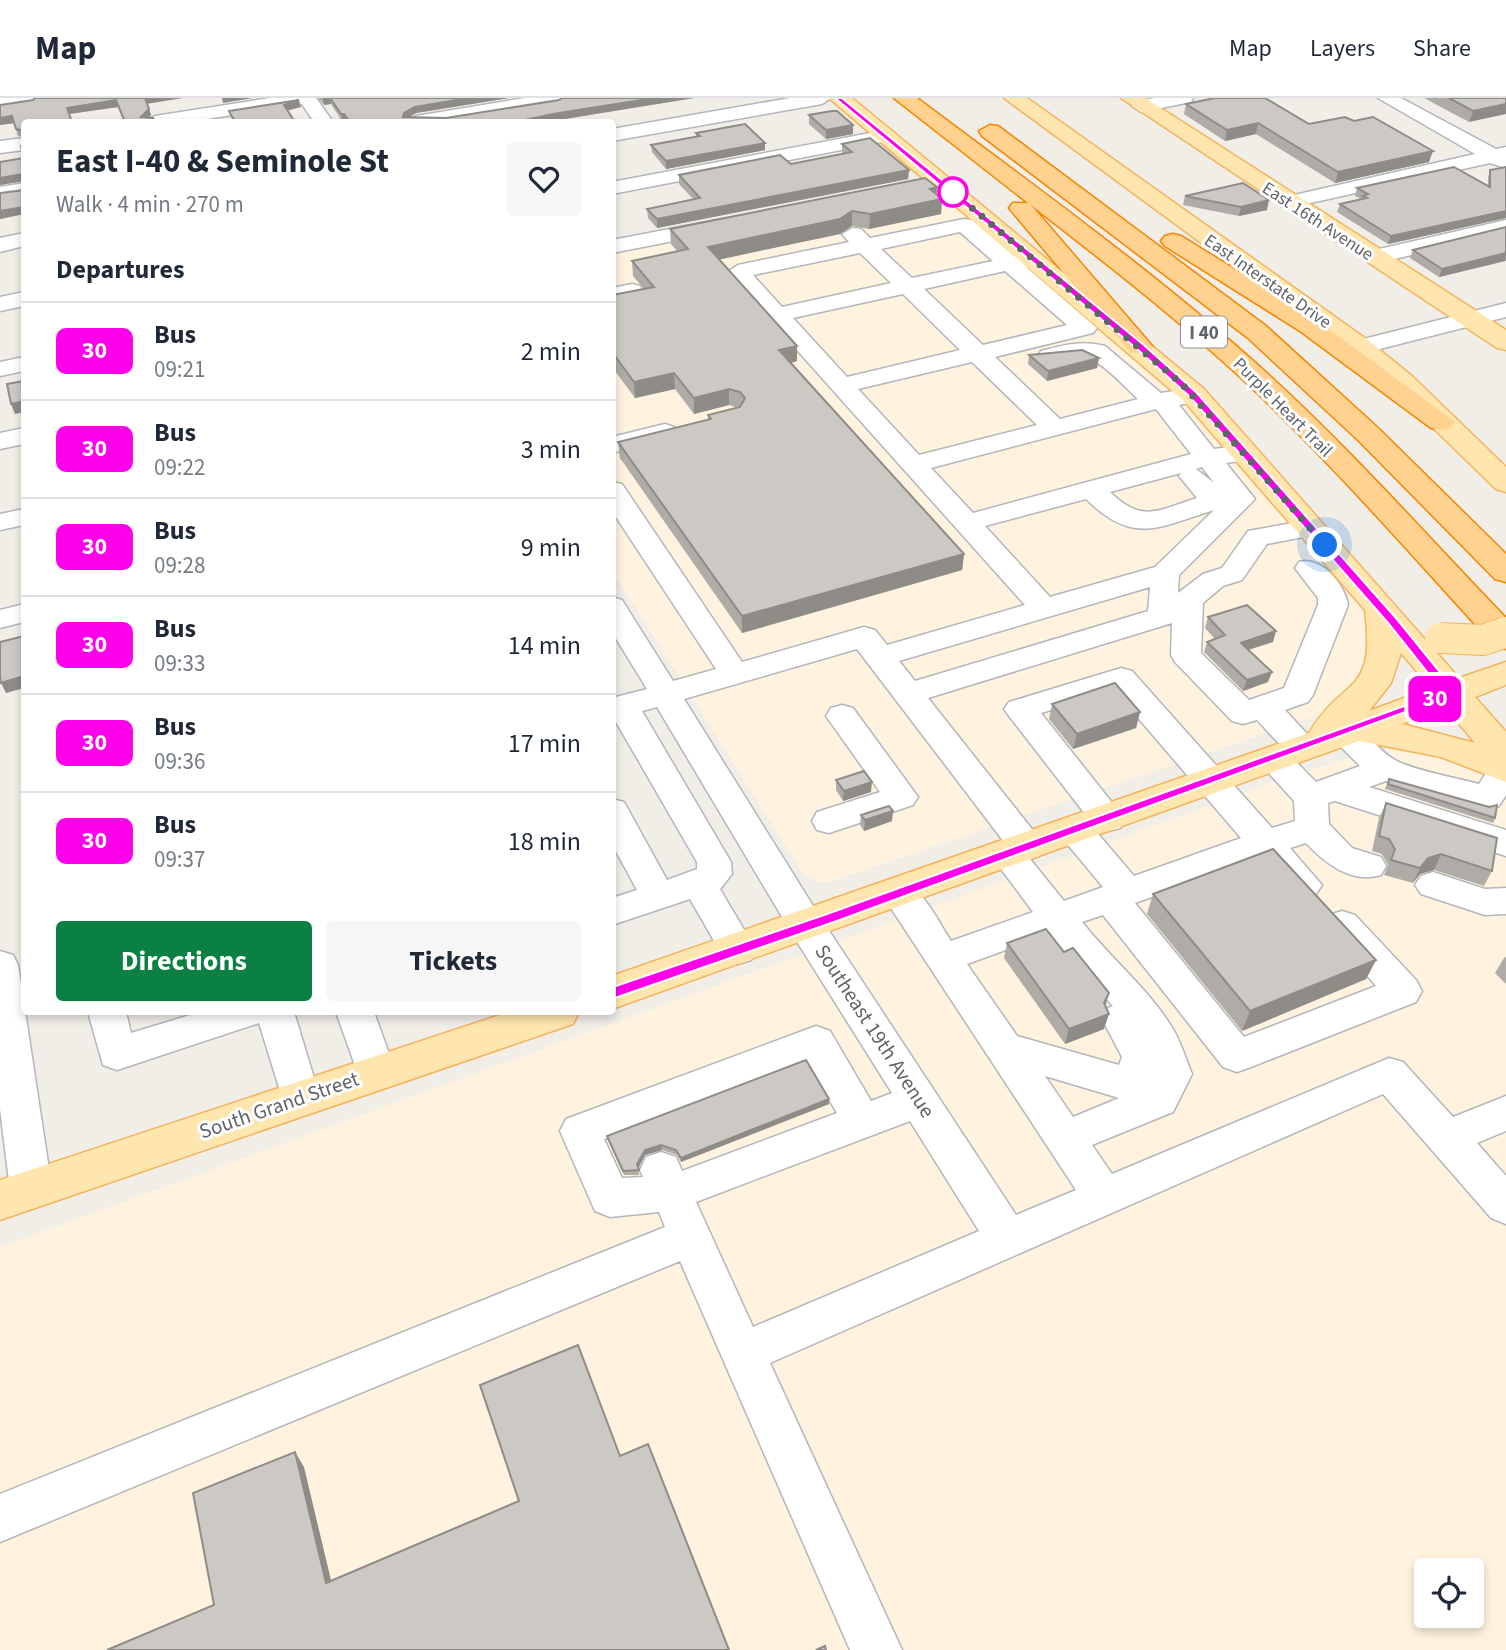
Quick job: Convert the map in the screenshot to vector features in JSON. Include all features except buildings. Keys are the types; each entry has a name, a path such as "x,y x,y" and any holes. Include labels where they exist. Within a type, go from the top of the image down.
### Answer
{"highway":[{"name":"Purple Heart Trail","path":"904,98 1156,291 1226,350 1287,408 1506,638"},
{"name":"Purple Heart Trail","path":"1441,422 1259,293 1155,230 1039,152 970,115 1257,332 1368,434 1506,572"},
{"path":"947,131 1020,207 1140,347"}],"main road":[{"path":"839,98 886,136 927,184 1021,261 1140,347 1194,395 1386,615 1461,690 1491,783"},
{"name":"East Interstate Drive","path":"1014,98 1360,347 1503,476"},
{"name":"East 16th Avenue","path":"1134,101 1506,342"},
{"path":"1386,615 1440,638 1483,640 1506,632"},
{"path":"1319,741 1336,717 1367,693 1384,664 1386,615"},
{"path":"616,992 1214,781 1506,673"},
{"path":"1319,741 1430,740 1470,752 1491,783"},
{"name":"South Grand Street","path":"16,1194 549,1015"}],"street":[{"path":"0,103 36,98"},
{"path":"174,119 307,98 321,119"},
{"path":"434,119 559,98"},
{"path":"616,134 822,98"},
{"path":"1134,101 1184,98"},
{"path":"1387,98 1502,157"},
{"path":"616,187 886,136"},
{"path":"0,148 21,144"},
{"path":"1288,202 1502,157"},
{"path":"0,193 21,190"},
{"path":"616,246 744,220"},
{"path":"839,221 1055,428"},
{"path":"986,362 1085,328 1021,261 964,225 737,272 1044,608"},
{"path":"1374,257 1506,226"},
{"path":"616,262 664,253 652,239"},
{"path":"0,245 21,241"},
{"path":"777,315 1021,261"},
{"path":"0,303 21,300"},
{"path":"1360,347 1506,310"},
{"path":"841,386 986,362 1090,349 1103,355 1159,401 1210,457 1241,499 1165,573 880,657"},
{"path":"0,369 21,365"},
{"path":"913,465 1159,401 1194,395"},
{"path":"616,444 691,426"},
{"path":"0,441 21,437"},
{"path":"966,523 1210,457 1244,453"},
{"path":"1091,489 1117,514 1133,520 1154,520 1209,503 1212,500 1207,490 1179,466"},
{"path":"616,496 735,674"},
{"path":"0,522 21,518"},
{"path":"1278,533 1332,597 1333,605 1297,695 1243,713 1186,654 1188,600 1213,580 1232,574 1258,537 1278,533 1309,528"},
{"path":"1309,568 1340,563"},
{"path":"908,694 1162,616 1165,573"},
{"name":"Southeast 19th Avenue","path":"616,613 807,926 1007,1240"},
{"path":"0,619 21,614"},
{"path":"616,911 699,883 715,874 714,862 618,708 864,637 908,694 1017,851 1057,917 1091,961 1121,988 1159,1040 1172,1074 1159,1100 1064,1138"},
{"path":"1121,678 1214,781 1265,843 1404,991 1237,1056 1118,895 1091,824 1020,709 1121,678"},
{"path":"1264,707 1400,786 1438,800 1491,783 1506,843"},
{"path":"829,821 901,797 842,716"},
{"path":"1319,741 1319,804 1340,857 1369,866"},
{"path":"943,958 1265,843 1319,804 1400,786"},
{"path":"616,818 658,897"},
{"path":"699,883 738,950"},
{"path":"1433,885 1485,902 1506,901"},
{"path":"899,893 1105,1198"},
{"path":"16,1194 1,983 21,960"},
{"path":"1003,1048 1123,1083 1135,1077 1142,1056 1130,1030 1096,986 1091,961"},
{"path":"108,1015 117,1054 237,1015"},
{"path":"276,1015 300,1098"},
{"path":"356,1015 376,1073"},
{"path":"862,1121 816,1042 762,1068 652,1110 580,1131 610,1198 683,1175 778,1139 862,1121 919,1100"},
{"path":"743,1353 1390,1074 1506,1205"},
{"path":"1446,1138 1506,1113"},
{"path":"683,1175 691,1237 876,1650"},
{"path":"0,1518 691,1237"}],"shaded area":[{"path":"931,185 1168,380 1370,613 1376,659 1334,710 829,882 819,882 804,875 616,577 616,250"},
{"path":"1397,747 1419,747 1506,780 1506,1650 0,1650 0,1247 1269,784 1346,759"}],"bus line":[{"name":"30","path":"616,992 832,918 1451,693 1392,620 1194,395 1140,347 839,98"}],"route":[{"path":"953,192 1194,395 1325,545"}]}
